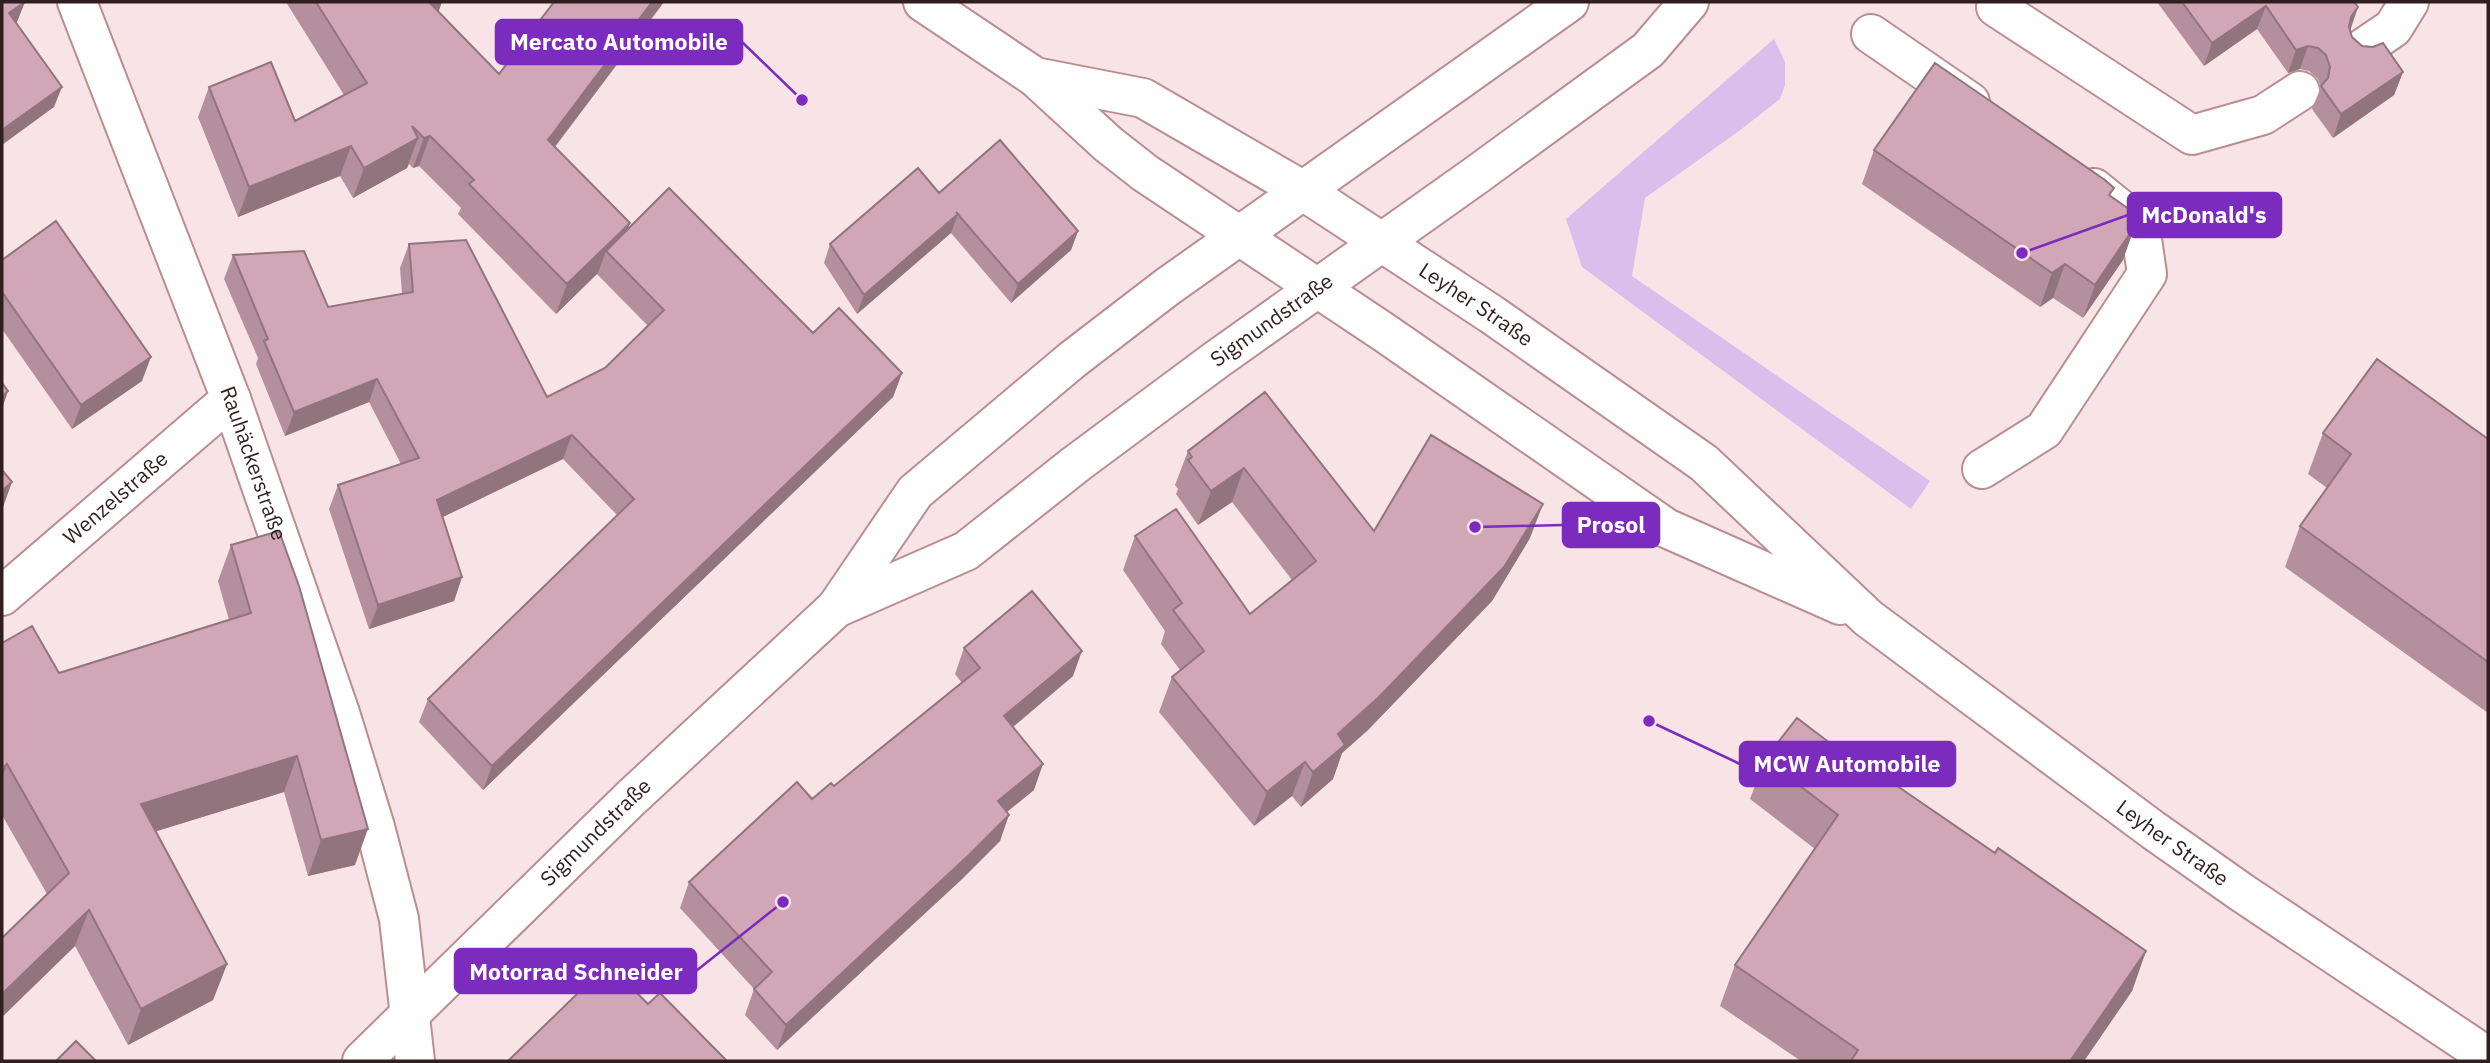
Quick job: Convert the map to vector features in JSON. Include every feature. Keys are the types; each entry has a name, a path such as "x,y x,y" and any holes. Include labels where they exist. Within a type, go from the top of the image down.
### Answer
{"main road":[{"name":"Rauhäckerstraße","path":"77,2 231,398 340,713 375,827 399,919 415,1061"},
{"name":"Leyher Straße","path":"923,2 1035,76 1108,144 1145,173 1317,287 1666,528 1868,618"},
{"name":"Sigmundstraße","path":"362,1061 631,797 836,608 915,492 1072,360 1302,190 1569,2"},
{"name":"Sigmundstraße","path":"836,608 966,551 1145,412 1648,50 1689,2"},
{"path":"2362,49 2393,29 2409,2"},
{"path":"1995,4 2192,135 2263,115 2300,91"},
{"path":"1871,34 1994,119"},
{"name":"Leyher Straße","path":"1035,76 1143,98 1302,190 1492,314 1704,463 1868,618 2153,830 2488,1057"},
{"path":"1982,469 2044,429 2147,274 2140,225 2106,196 2061,165"},
{"name":"Wenzelstraße","path":"2,596 231,398"}],"shaded area":[{"path":"1774,39 1785,62 1785,85 1780,99 1645,198 1632,276 1930,481 1911,509 1582,267 1566,219"}],"building":[{"path":"2,2 25,2 9,13 62,87 2,130"},
{"path":"316,2 429,2 499,74 554,2 652,2 548,140 630,223 567,284 469,184 474,180 430,136 424,138 412,126 418,138 364,168 351,146 249,187 209,87 271,62 295,121 367,83"},
{"path":"2182,2 2354,2 2358,7 2351,17 2349,27 2352,37 2362,46 2373,47 2383,43 2403,72 2341,114 2321,86 2328,78 2330,67 2326,55 2318,48 2308,46 2296,50 2266,6 2212,43"},
{"path":"1935,63 2105,180 2114,188 2109,195 2133,212 2135,226 2095,285 2065,264 2052,273 1874,150"},
{"path":"1000,140 1078,231 1018,284 958,214 864,295 830,244 918,168 939,193"},
{"path":"669,188 813,333 839,308 902,373 492,766 428,699 634,499 572,435 437,500 462,577 378,605 338,485 419,458 377,379 294,412 264,341 268,339 233,255 304,251 328,307 413,292 409,244 466,240 547,397 605,368 664,310 606,251"},
{"path":"56,221 151,357 81,405 2,292 2,260"},
{"path":"2377,359 2488,439 2488,662 2300,526 2351,454 2323,433"},
{"path":"2,383 8,391 2,397"},
{"path":"1265,392 1374,531 1431,435 1543,504 1504,567 1380,696 1338,734 1345,745 1313,772 1305,762 1267,792 1172,677 1204,651 1173,610 1182,603 1135,536 1176,509 1250,614 1316,561 1244,468 1211,491 1188,460 1192,457 1188,451"},
{"path":"2,470 12,482 2,491"},
{"path":"279,531 299,586 368,829 321,840 297,756 141,804 227,964 141,1009 89,910 2,994 2,938 69,873 7,764 2,769 2,643 32,626 59,673 251,613 231,545"},
{"path":"1032,591 1082,651 1004,716 1043,764 998,801 1009,815 786,1025 754,989 772,972 689,882 797,782 812,799 831,783 834,786 980,668 964,648"},
{"path":"1797,718 1868,772 1871,768 1995,853 1998,848 2146,951 2070,1061 1851,1061 1858,1050 1735,965 1838,815 1765,759"},
{"path":"608,964 648,1004 660,993 727,1061 508,1061"},
{"path":"76,1041 96,1061 56,1061"}],"place":[{"name":"Mercato Automobile","path":"802,100"},
{"name":"McDonald's","path":"2022,253"},
{"name":"Prosol","path":"1475,527"},
{"name":"MCW Automobile","path":"1649,721"},
{"name":"Motorrad Schneider","path":"783,902"}]}
